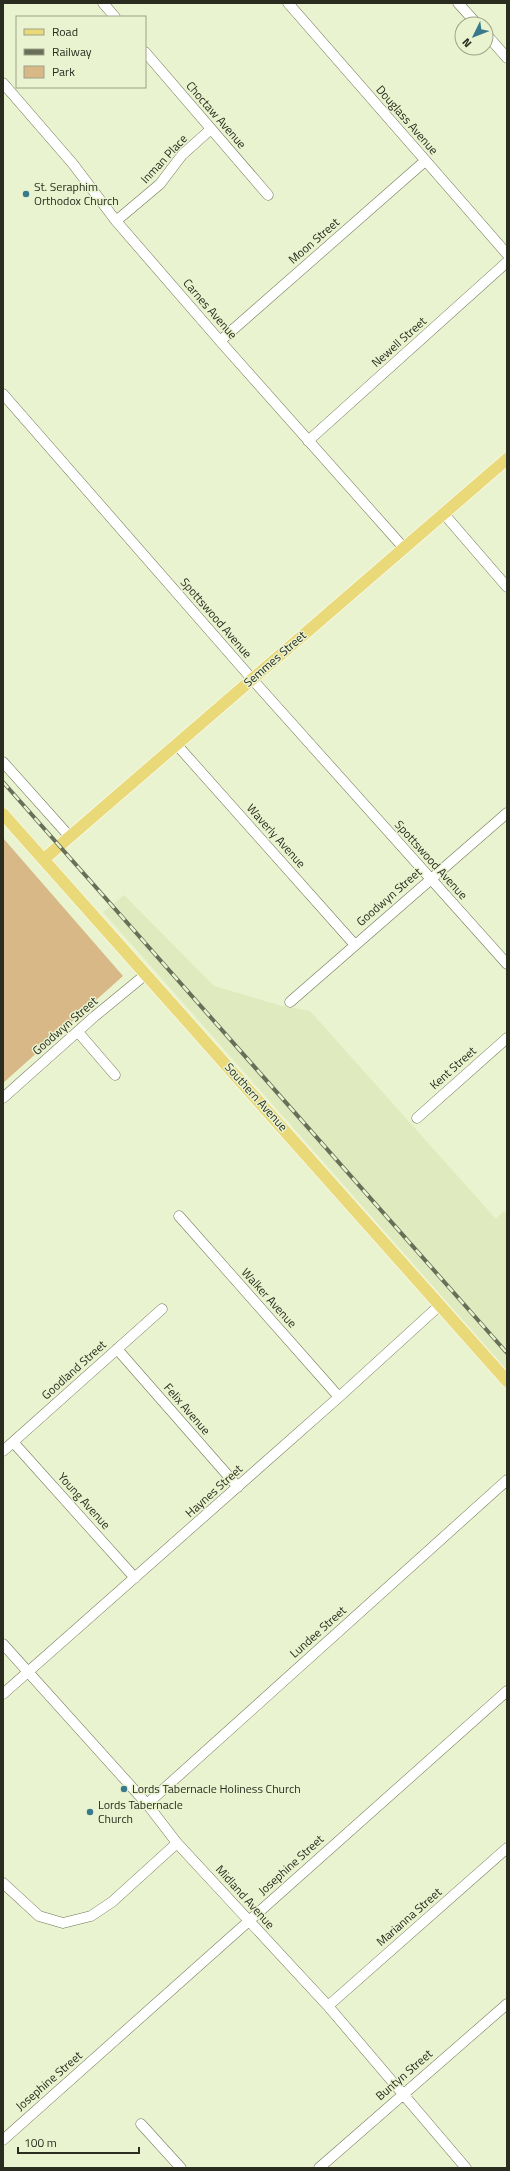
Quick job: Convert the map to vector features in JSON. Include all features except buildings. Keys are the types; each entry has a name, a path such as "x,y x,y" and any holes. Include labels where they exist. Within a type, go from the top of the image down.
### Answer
{"main road":[{"name":"Semmes Street","path":"44,859 403,547 444,514 507,459"},
{"name":"Southern Avenue","path":"3,814 507,1381"}],"street":[{"path":"103,3 114,16"},
{"name":"Douglass Avenue","path":"288,3 507,254"},
{"path":"458,3 470,16"},
{"path":"494,43 507,58"},
{"name":"Choctaw Avenue","path":"146,53 268,195"},
{"name":"Carnes Avenue","path":"3,83 73,164 116,221 308,441 403,547"},
{"name":"Inman Place","path":"116,221 160,184 169,175 182,155 211,129"},
{"name":"Moon Street","path":"220,341 425,161"},
{"name":"Newell Street","path":"308,441 507,262"},
{"name":"Spottswood Avenue","path":"3,394 252,679 430,879 506,961"},
{"path":"444,514 507,587"},
{"name":"Waverly Avenue","path":"177,745 355,945"},
{"path":"3,762 70,837"},
{"name":"Goodwyn Street","path":"290,1002 507,813"},
{"name":"Goodwyn Street","path":"3,1098 145,975"},
{"path":"78,1032 115,1075"},
{"name":"Kent Street","path":"417,1118 507,1038"},
{"name":"Walker Avenue","path":"179,1216 339,1397"},
{"name":"Haynes Street","path":"3,1694 238,1487 440,1305"},
{"name":"Goodland Street","path":"3,1451 162,1309"},
{"name":"Felix Avenue","path":"117,1349 238,1487"},
{"name":"Young Avenue","path":"13,1442 135,1578"},
{"name":"Lundee Street","path":"147,1804 507,1480"},
{"name":"Midland Avenue","path":"3,1644 147,1804 178,1843 248,1921 328,2006 466,2168"},
{"name":"Josephine Street","path":"3,2140 507,1691"},
{"path":"3,1883 39,1916 63,1923 91,1916 112,1902 178,1843"},
{"name":"Marianna Street","path":"328,2006 507,1848"},
{"name":"Buntyn Street","path":"319,2168 403,2093 507,2004"},
{"path":"141,2124 181,2168"}],"shaded area":[{"path":"124,895 214,986 282,1006 310,1011 496,1219 504,1211 507,1214 507,1370 103,912"}],"green space":[{"path":"3,838 123,976 3,1083"}],"railway":[{"path":"3,782 507,1353"}],"place":[{"name":"St. Seraphim Orthodox Church","path":"26,194"},
{"name":"Lords Tabernacle Holiness Church","path":"124,1789"},
{"name":"Lords Tabernacle Church","path":"90,1812"}]}
